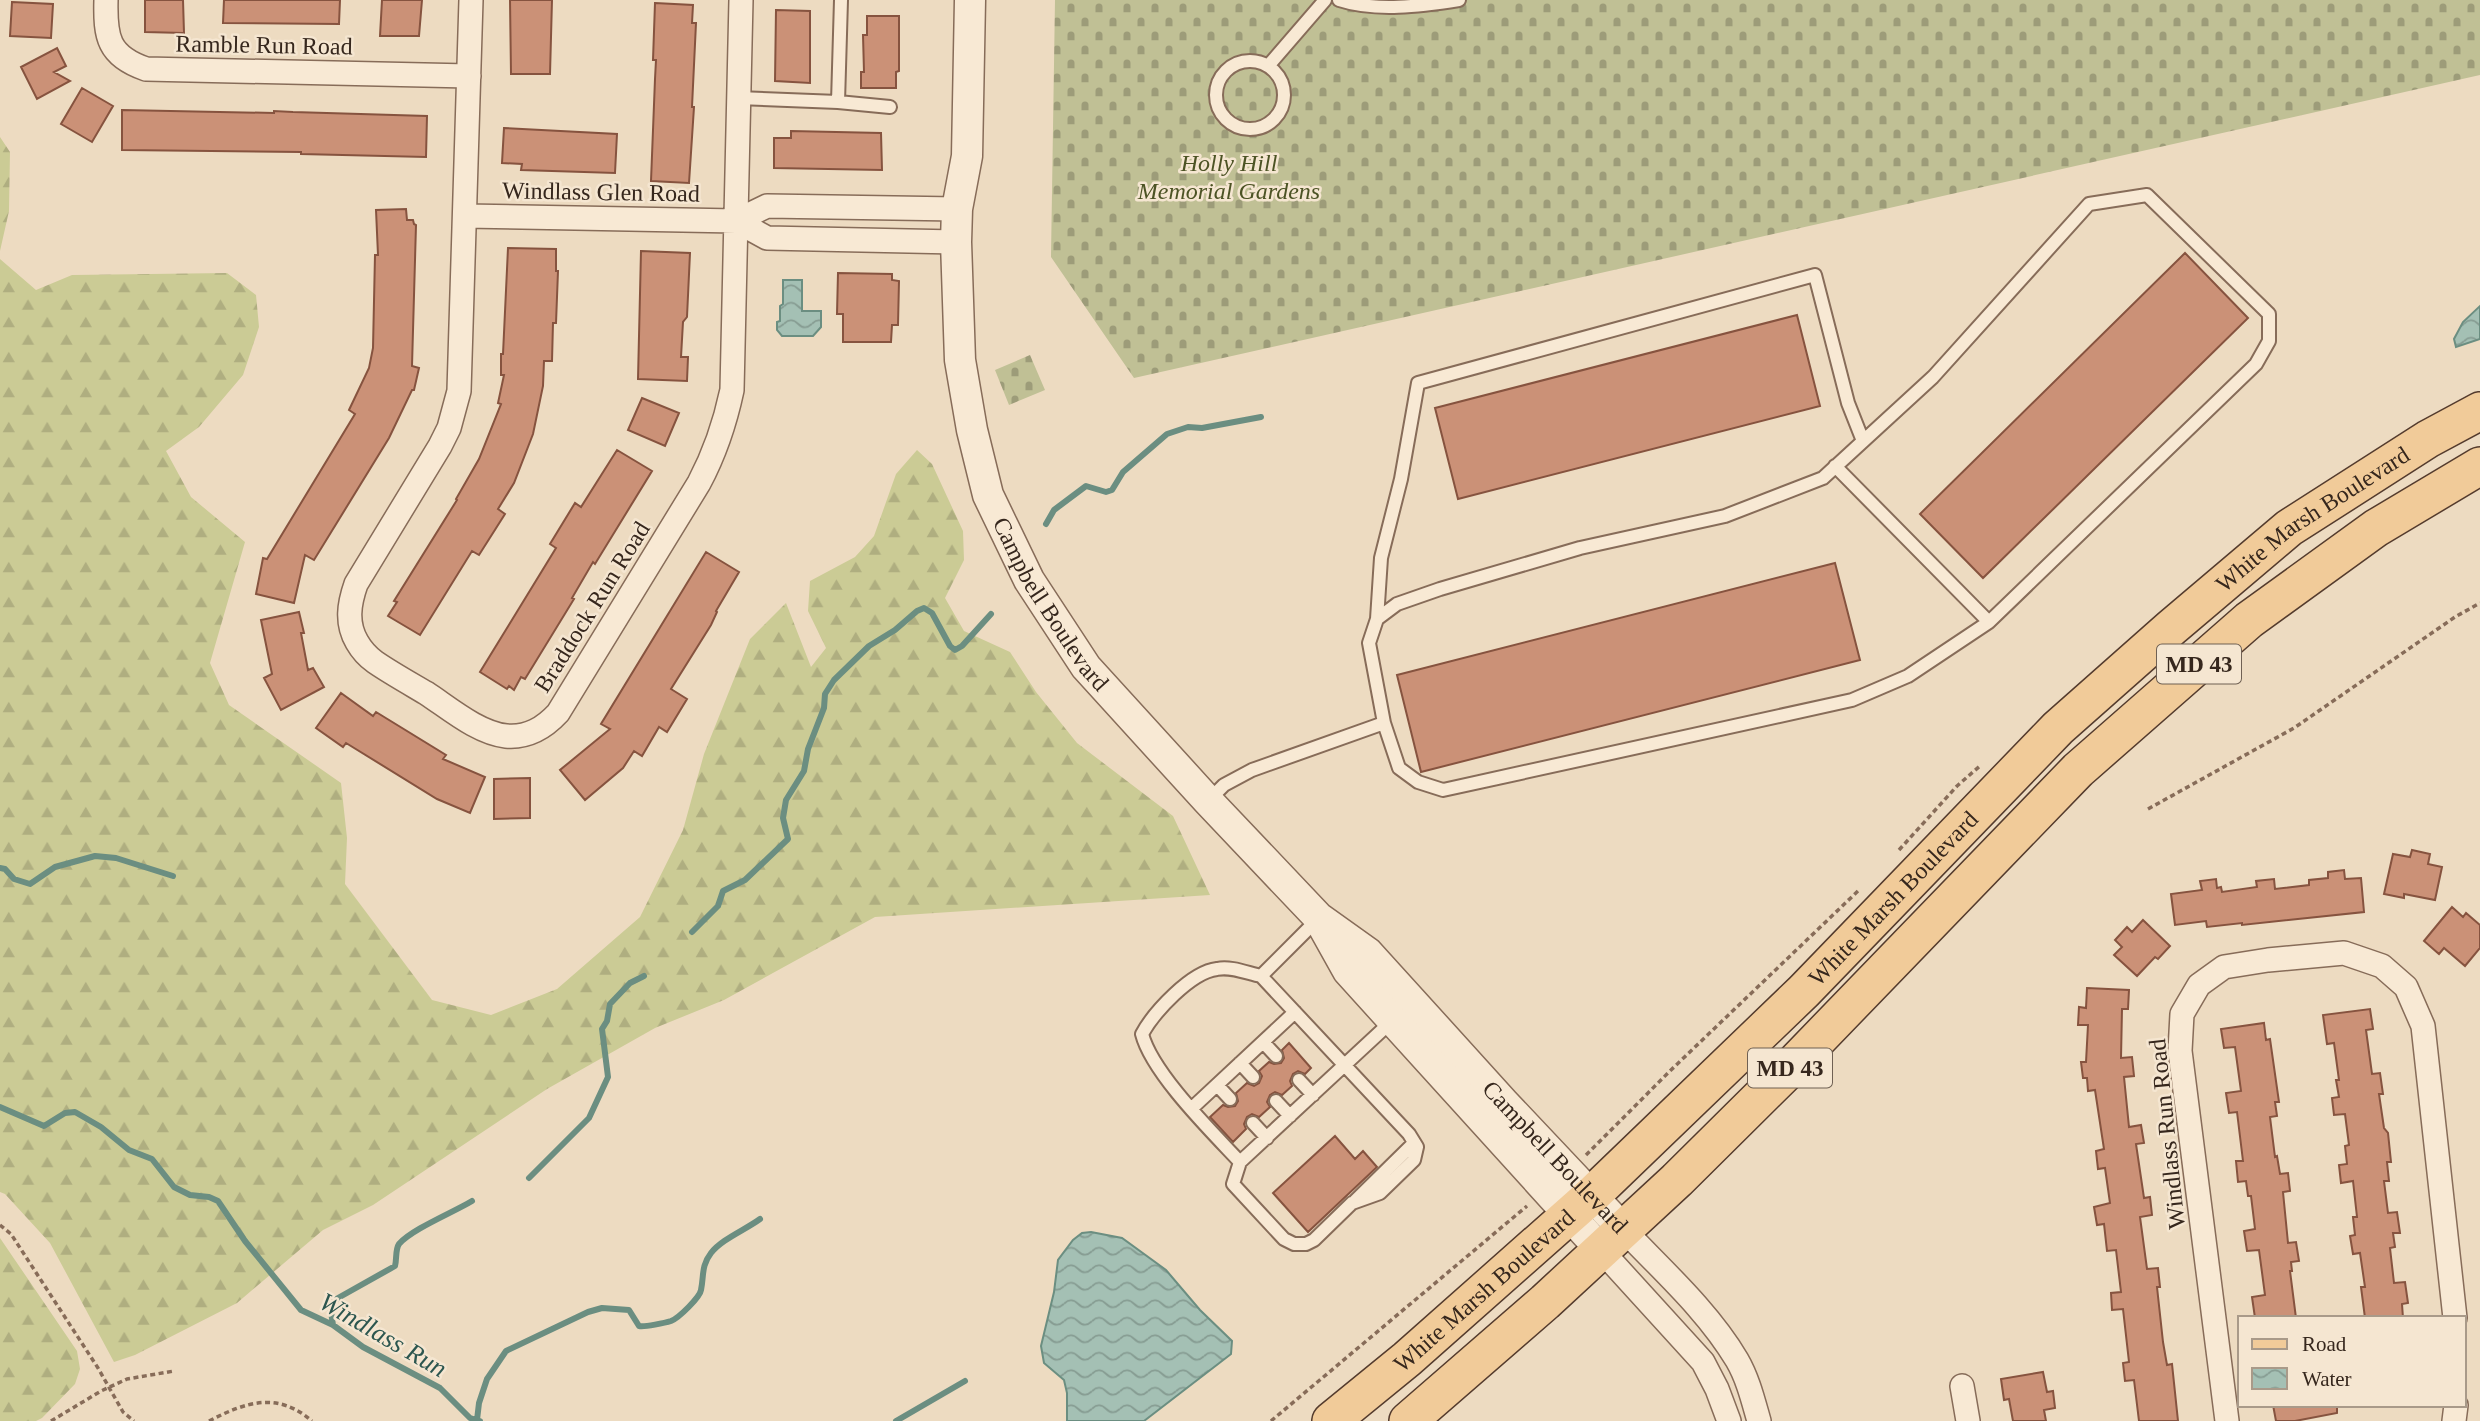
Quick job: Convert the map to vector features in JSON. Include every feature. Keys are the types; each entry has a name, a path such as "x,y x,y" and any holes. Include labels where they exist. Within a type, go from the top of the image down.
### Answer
{"main road":[{"name":"White Marsh Boulevard","path":"1408,1421 1545,1302 1593,1223 1804,991 2058,729 2289,528 2428,439 2480,411"},
{"name":"White Marsh Boulevard","path":"1331,1421 1407,1359 1593,1223 1677,1180 1785,1073 2078,769 2249,620 2376,528 2480,466"},
{"path":"1367,1421 1421,1377 1593,1223"}],"street":[{"name":"Ramble Run Road","path":"106,0 105,25 109,41 118,54 131,64 146,69 469,76"},
{"name":"Braddock Run Road","path":"471,0 461,373 455,410 440,446 356,584 351,600 349,617 357,642 373,661 483,729 508,736 522,736 548,724 558,713 712,458 724,425 732,390 736,221"},
{"path":"736,221 741,0"},
{"name":"Campbell Boulevard","path":"951,0 947,161 957,209"},
{"name":"Campbell Boulevard","path":"970,0 967,156 957,209 956,242 960,360 972,430 988,495 1029,580 1086,667 1319,918 1368,953 1593,1223 1703,1362 1729,1421"},
{"name":"Windlass Glen Road","path":"464,216 736,221 767,206 957,209"},
{"name":"Windlass Glen Road","path":"736,221 767,238 956,242"},
{"name":"Campbell Boulevard","path":"1319,918 1348,971 1392,1021 1593,1223 1707,1320 1737,1360 1751,1390 1759,1421"},
{"name":"Windlass Run Road","path":"2227,1421 2180,1051 2182,1014 2199,985 2224,967 2344,953 2382,966 2406,987 2423,1026 2455,1316"},
{"path":"1962,1386 1968,1421"}],"lane":[{"path":"838,102 841,0"},
{"path":"1268,65 1325,0"},
{"path":"1339,0 1368,6 1433,4 1459,0"},
{"path":"1241,62 1268,65 1278,75 1283,87 1282,106 1277,115 1269,124 1256,129 1232,124 1224,118 1216,102 1216,85 1222,75 1231,66 1241,62"},
{"path":"738,98 890,107"},
{"path":"1377,619 1397,604 1555,555 1725,516 1823,478 1933,377 2089,204 2147,195 2269,314 2269,341 2256,364 1989,622 1908,676 1852,700 1443,790 1418,782 1399,768 1384,723 1369,643 1377,619 1381,558 1401,479 1418,383 1815,275 1848,403 1863,441"},
{"path":"1835,466 1989,622"},
{"path":"1208,801 1224,785 1252,770 1384,723"},
{"path":"1261,976 1319,918"},
{"path":"1240,1162 1191,1109 1146,1048 1142,1034 1150,1020 1188,983 1217,968 1261,976 1346,1065 1417,1147 1414,1160 1380,1193 1352,1203 1314,1240 1306,1244 1294,1244 1284,1239 1233,1184 1240,1162 1346,1065 1392,1021"},
{"path":"1191,1109 1295,1012"},
{"path":"1263,1042 1276,1056"},
{"path":"1240,1063 1253,1077"},
{"path":"1299,1080 1313,1095"},
{"path":"1217,1085 1230,1099"},
{"path":"1276,1101 1290,1116"},
{"path":"1253,1123 1267,1138"}],"path":[{"path":"2148,809 2294,728 2480,603"},
{"path":"0,1225 11,1234 110,1387 123,1412 134,1421"},
{"path":"51,1421 127,1379 174,1371"},
{"path":"209,1421 238,1406 265,1400 301,1411 313,1421"}],"green space":[{"name":"Holly Hill Memorial Gardens","path":"1055,0 2480,0 2480,75 1134,378 1051,257"},
{"path":"0,137 10,152 9,211 0,251"},
{"path":"0,259 36,290 72,275 227,273 256,295 259,327 243,375 199,427 166,451 191,497 245,542 210,663 229,705 341,783 347,838 345,884 432,1000 491,1015 557,989 640,917 683,830 704,754 750,639 786,603 811,667 826,648 808,611 810,581 855,557 874,536 896,474 917,450 932,464 963,531 964,560 945,598 964,631 1010,652 1036,692 1077,743 1173,816 1210,895 875,917 724,1000 655,1028 547,1089 373,1205 323,1230 237,1303 135,1355 114,1362 50,1243 5,1194 0,1192"},
{"path":"1030,355 1045,390 1009,405 995,370"},
{"path":"0,1238 77,1351 80,1369 75,1384 36,1421 0,1421"}],"water":[{"path":"783,280 802,280 802,311 821,311 821,327 813,336 782,336 777,330 780,306 783,304"},
{"path":"2480,306 2480,339 2456,347 2454,339 2463,322"},
{"path":"1091,1232 1122,1238 1166,1270 1200,1310 1232,1341 1231,1354 1144,1421 1067,1421 1064,1380 1044,1363 1041,1346 1054,1292 1058,1260 1073,1240 1082,1233"}],"building":[{"path":"145,0 183,0 184,33 145,32"},
{"path":"224,0 340,0 339,24 223,23"},
{"path":"382,0 422,0 419,36 380,36"},
{"path":"510,0 552,0 550,74 511,74"},
{"path":"12,2 53,4 51,38 10,36"},
{"path":"655,3 693,5 692,23 696,23 689,183 651,181 656,60 653,60"},
{"path":"776,10 810,11 810,83 775,81"},
{"path":"867,16 899,16 899,71 896,72 896,88 861,88 861,72 864,72 863,35 867,35"},
{"path":"57,48 66,66 54,72 70,81 37,99 21,67"},
{"path":"82,88 113,106 92,142 61,124"},
{"path":"122,110 427,116 426,157 301,152 122,150"},
{"path":"504,128 617,134 615,173 521,170 522,164 502,163"},
{"path":"791,131 881,133 882,170 774,168 774,138 791,138"},
{"path":"406,209 407,220 413,220 416,225 412,366 419,368 414,390 389,438 314,560 305,555 294,603 256,594 263,558 267,559 355,414 349,410 369,368 373,348 375,255 378,255 376,210"},
{"path":"508,248 556,249 558,271 552,361 544,361 543,386 533,434 514,483 498,509 505,514 479,555 472,551 420,635 388,616 397,602 394,601 457,500 479,459 501,404 498,403 504,375 501,375 501,354"},
{"path":"641,251 690,253 687,317 683,322 681,357 688,357 687,381 638,379"},
{"path":"2185,253 2248,318 1983,578 1920,514"},
{"path":"838,273 892,274 892,280 899,281 898,325 892,325 891,342 843,342 843,314 837,314"},
{"path":"1797,315 1820,406 1458,499 1435,408"},
{"path":"642,398 679,413 665,446 628,430"},
{"path":"617,450 652,471 595,564 593,562 572,598 574,599 525,679 521,677 514,690 509,686 507,689 480,672 556,548 550,544 575,503 581,507"},
{"path":"706,552 739,572 716,611 711,625 671,689 687,699 667,732 659,727 642,756 634,751 623,768 585,800 560,770 610,729 601,724"},
{"path":"1835,563 1860,660 1421,772 1397,675"},
{"path":"299,612 308,670 313,668 324,687 281,710 264,678 272,674 261,620"},
{"path":"341,693 373,716 376,712 446,755 443,759 485,777 470,813 437,799 346,743 343,747 316,728"},
{"path":"530,778 530,818 494,819 494,779"},
{"path":"2412,850 2430,854 2428,864 2442,867 2435,900 2404,894 2404,898 2384,894 2393,854 2410,857"},
{"path":"2344,870 2345,879 2361,878 2364,912 2242,925 2207,927 2206,921 2175,925 2171,894 2202,890 2200,881 2216,879 2217,888 2221,887 2222,892 2257,887 2256,881 2274,879 2275,889 2309,885 2309,880 2328,878 2328,872"},
{"path":"2452,907 2463,917 2466,913 2480,925 2480,948 2465,966 2444,948 2439,954 2424,941"},
{"path":"2143,920 2170,946 2137,976 2114,955 2122,947 2115,940 2127,927 2132,932"},
{"path":"2087,988 2129,990 2128,1009 2122,1009 2121,1058 2132,1057 2134,1076 2124,1077 2129,1127 2141,1125 2144,1143 2136,1144 2144,1198 2150,1197 2152,1215 2140,1217 2147,1269 2158,1268 2160,1287 2157,1287 2163,1342 2167,1365 2172,1364 2178,1421 2139,1421 2134,1380 2125,1381 2123,1363 2129,1362 2123,1309 2112,1310 2111,1293 2121,1292 2116,1250 2107,1251 2104,1224 2097,1225 2094,1207 2110,1203 2105,1168 2098,1169 2096,1151 2104,1149 2095,1090 2088,1091 2081,1062 2086,1062 2088,1025 2078,1025 2079,1007 2086,1008"},
{"path":"2370,1009 2373,1029 2366,1030 2372,1074 2380,1073 2383,1094 2379,1094 2391,1162 2387,1162 2389,1181 2384,1181 2388,1213 2397,1212 2400,1233 2393,1233 2395,1247 2390,1248 2394,1283 2405,1282 2408,1303 2402,1304 2403,1316 2365,1316 2361,1287 2365,1287 2360,1253 2353,1254 2350,1236 2355,1235 2353,1217 2357,1217 2353,1181 2341,1183 2339,1165 2347,1164 2345,1146 2349,1145 2345,1114 2334,1115 2332,1098 2339,1097 2336,1080 2339,1080 2334,1043 2327,1044 2323,1015"},
{"path":"2264,1023 2266,1040 2270,1039 2279,1102 2275,1102 2277,1116 2270,1117 2275,1157 2277,1156 2280,1174 2288,1173 2290,1191 2283,1192 2288,1243 2296,1242 2299,1261 2291,1262 2290,1271 2296,1316 2255,1316 2252,1297 2265,1295 2259,1250 2247,1251 2244,1231 2255,1229 2251,1196 2248,1196 2246,1181 2238,1182 2236,1161 2243,1161 2237,1112 2229,1113 2226,1093 2241,1091 2235,1047 2224,1048 2221,1029"},
{"path":"1289,1043 1311,1068 1305,1074 1298,1071 1293,1074 1290,1081 1292,1086 1282,1095 1275,1092 1270,1095 1267,1102 1270,1107 1259,1117 1252,1114 1247,1117 1244,1124 1246,1129 1233,1142 1210,1117 1223,1105 1235,1106 1238,1101 1236,1093 1247,1083 1254,1086 1259,1083 1262,1076 1259,1071 1269,1062 1281,1063 1284,1058 1282,1050"},
{"path":"1335,1136 1355,1159 1363,1151 1377,1167 1308,1232 1273,1193"},
{"path":"2043,1372 2047,1392 2053,1391 2055,1408 2044,1410 2046,1421 2013,1421 2009,1399 2004,1400 2001,1379"},
{"path":"2273,1407 2337,1407 2337,1413 2295,1421 2276,1421"}],"waterway":[{"path":"1046,524 1054,510 1086,486 1106,492 1112,490 1123,472 1167,434 1188,427 1202,428 1261,417"},
{"path":"692,932 718,906 723,891 745,880 788,839 783,818 786,800 804,771 808,749 824,708 825,694 834,680 869,646 924,608 932,613 950,646 955,650 962,646 991,614"},
{"path":"0,868 5,869 14,879 30,884 55,867 95,856 116,858 173,876"},
{"path":"529,1178 589,1118 608,1077 602,1029 607,1021 610,1004 630,983 644,976"},
{"name":"Windlass Run","path":"0,1107 44,1126 65,1113 75,1112 101,1127 129,1150 152,1159 174,1187 190,1195 218,1201 245,1241 301,1310 333,1325 363,1347 440,1388 470,1418 480,1421"},
{"name":"Windlass Run","path":"333,1325 330,1305 395,1266 398,1246 405,1238 472,1201"},
{"path":"477,1420 487,1379 506,1351 602,1308 629,1310 639,1326 675,1319 700,1293 704,1267 711,1253 727,1239 760,1219"},
{"path":"896,1421 965,1381"}]}
